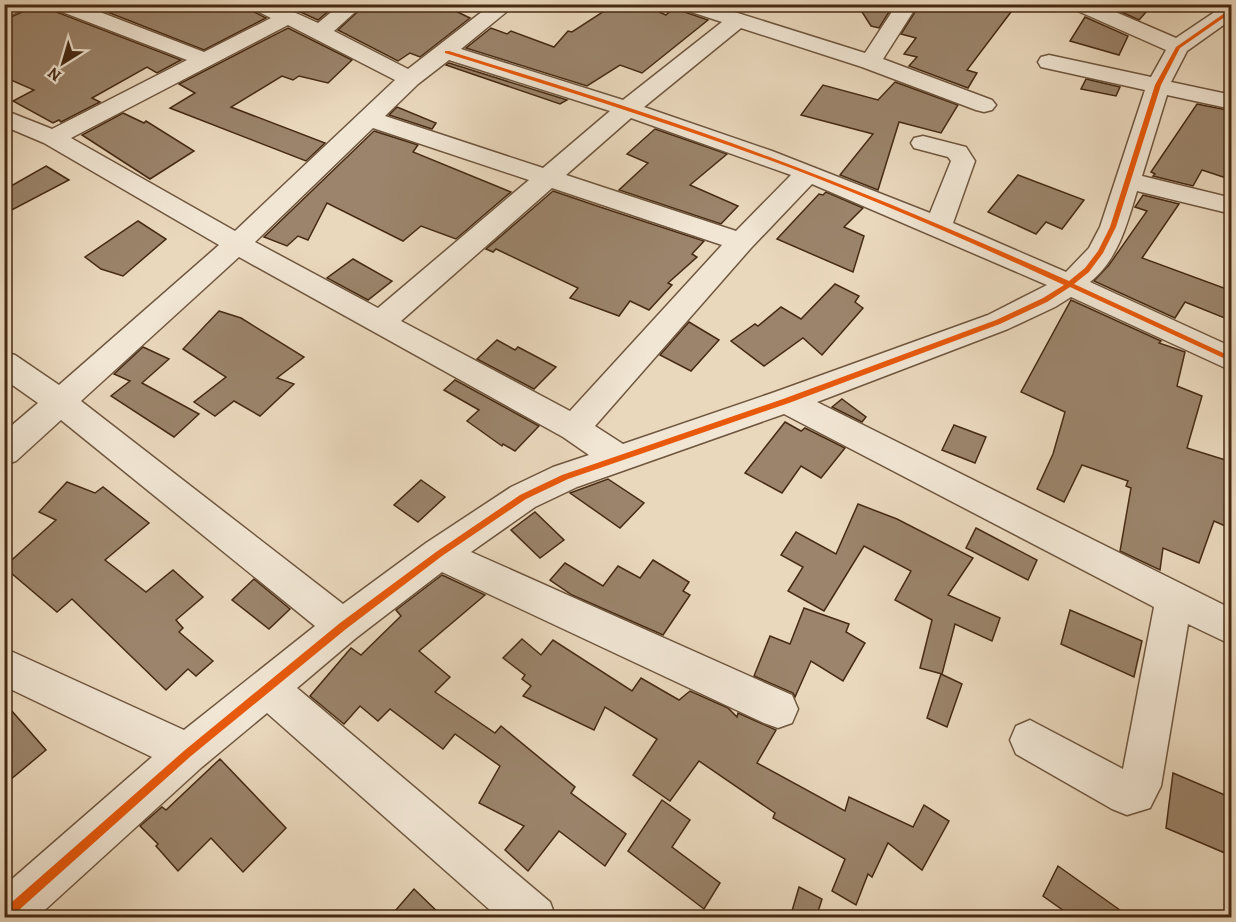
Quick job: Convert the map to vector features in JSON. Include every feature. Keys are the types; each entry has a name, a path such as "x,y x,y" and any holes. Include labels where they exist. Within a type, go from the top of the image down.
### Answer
{"street":[{"path":"4,12 19,4"},
{"path":"59,4 206,60"},
{"path":"258,4 320,32 410,80"},
{"path":"320,32 354,4"},
{"path":"686,4 723,12 870,62 984,105"},
{"path":"870,62 908,4"},
{"path":"1078,4 1178,47"},
{"path":"4,452 237,244 367,118 410,80 447,52 490,7"},
{"path":"4,916 188,753 343,626 439,554 523,497 565,477 786,401 998,322 1045,300 1071,284 1087,270 1101,252 1113,227 1158,86 1178,47 1232,9"},
{"path":"381,322 627,109 723,12"},
{"path":"53,138 288,18"},
{"path":"447,52 627,109 808,173 1071,284 1232,360"},
{"path":"1049,62 1232,102"},
{"path":"4,117 53,138 237,244 574,428 619,458"},
{"path":"367,118 741,242"},
{"path":"923,143 957,152 963,161 938,228"},
{"path":"574,428 741,242 808,173"},
{"path":"1128,181 1232,206"},
{"path":"4,363 60,402 343,626"},
{"path":"786,401 1174,601 1232,628"},
{"path":"439,554 778,709"},
{"path":"1030,740 1127,794 1135,793 1140,786 1174,601"},
{"path":"4,666 188,753"},
{"path":"267,688 534,918"}],"building":[{"path":"31,4 47,4 51,10 181,60 157,73 147,67 92,98 100,102 61,122 59,120 53,123 13,101 34,90 4,77 4,20 27,10"},
{"path":"87,4 246,4 250,10 266,18 204,50"},
{"path":"283,4 337,4 318,20"},
{"path":"366,4 401,4 411,7 416,4 441,4 470,18 420,57 410,53 398,61 338,30"},
{"path":"615,4 641,4 666,15 673,8 708,20 642,73 620,65 587,86 466,48 491,28 507,34 511,31 554,47 568,31 572,32"},
{"path":"857,4 894,4 879,28 871,26"},
{"path":"920,4 1017,4 967,70 977,73 968,88 909,66 917,57 904,54 916,38 901,34"},
{"path":"1104,4 1153,4 1139,20"},
{"path":"1085,17 1128,36 1119,55 1070,41"},
{"path":"288,28 352,60 328,83 299,76 293,80 282,76 231,107 325,143 306,161 170,108 195,93 179,84"},
{"path":"449,63 567,100 560,104 446,65"},
{"path":"1086,79 1120,87 1116,96 1081,89"},
{"path":"895,82 958,105 941,133 899,122 878,190 840,175 873,134 801,115 823,85 878,100"},
{"path":"1197,104 1232,111 1232,180 1202,170 1193,186 1153,176 1155,174 1151,172"},
{"path":"397,107 436,123 432,129 389,115"},
{"path":"123,113 144,123 146,121 194,151 150,179 82,135"},
{"path":"655,129 727,154 690,185 738,206 721,224 619,190 648,163 627,154"},
{"path":"374,131 418,145 413,152 511,192 456,239 421,226 403,241 327,203 308,240 298,236 287,246 264,237"},
{"path":"46,166 69,180 4,214 4,190"},
{"path":"1018,175 1084,200 1062,229 1046,222 1036,234 988,212"},
{"path":"553,191 704,241 692,254 697,257 668,283 672,285 649,310 630,301 619,316 570,298 578,288 496,249 493,252 486,249"},
{"path":"826,192 863,208 844,227 864,236 853,272 777,239 819,194 823,195"},
{"path":"1143,195 1179,204 1142,258 1232,291 1232,321 1185,302 1175,318 1094,281 1109,265 1147,211 1135,207"},
{"path":"138,221 166,239 123,276 101,269 85,257"},
{"path":"353,259 392,281 368,300 327,278"},
{"path":"835,284 859,296 855,302 863,308 822,355 803,338 764,366 731,341 755,324 758,326 781,307 801,319"},
{"path":"1071,300 1161,341 1159,343 1185,352 1177,386 1202,396 1187,448 1232,462 1232,529 1214,521 1199,563 1163,548 1160,570 1120,551 1131,488 1126,486 1128,481 1082,465 1064,502 1037,489 1053,454 1065,412 1021,392"},
{"path":"219,311 241,318 304,357 277,378 294,384 260,416 234,401 215,416 194,402 226,377 183,349"},
{"path":"689,322 719,340 691,371 660,355"},
{"path":"497,340 515,350 518,347 556,367 534,389 477,359"},
{"path":"143,347 169,359 142,383 199,414 174,437 111,396 130,381 114,374"},
{"path":"455,380 539,426 515,451 503,444 502,446 467,421 479,410 444,390"},
{"path":"842,399 866,417 862,422 832,407"},
{"path":"785,422 801,431 805,428 845,448 821,478 801,466 782,493 745,473"},
{"path":"954,425 986,437 975,463 942,450"},
{"path":"608,479 644,503 620,528 570,493"},
{"path":"421,480 445,497 418,522 394,505"},
{"path":"67,482 95,493 103,487 149,523 105,560 146,592 173,570 203,597 176,620 183,628 179,632 213,661 196,676 188,669 166,690 72,599 57,612 4,567 56,520 39,512"},
{"path":"858,504 897,519 973,558 948,595 1000,618 992,641 955,624 942,674 920,668 932,620 895,600 911,571 864,546 824,611 788,591 803,567 781,555 796,532 836,554"},
{"path":"535,512 564,540 540,558 511,530"},
{"path":"976,528 1037,560 1028,580 966,548"},
{"path":"653,560 689,582 683,591 690,595 663,635 572,595 550,580 565,563 603,586 618,566 640,578"},
{"path":"442,575 485,595 419,651 450,677 435,692 495,733 501,726 575,787 571,793 626,834 605,866 559,831 528,871 505,850 524,826 479,803 500,766 455,734 443,749 390,709 378,721 360,706 344,724 310,696 351,648 361,655 401,616 396,610"},
{"path":"254,579 290,609 269,629 232,600"},
{"path":"804,608 849,624 846,632 865,643 843,681 811,661 795,697 793,693 754,676 770,636 790,644"},
{"path":"1070,610 1142,641 1134,677 1061,644"},
{"path":"522,639 541,655 553,640 632,691 641,678 679,700 690,691 728,708 737,717 738,713 776,730 757,763 845,811 849,797 913,827 924,805 949,821 922,870 888,843 872,877 868,874 856,905 832,891 845,859 773,818 775,813 699,761 670,801 633,775 657,739 605,707 594,730 523,696 531,686 522,679 525,675 503,658"},
{"path":"941,674 962,684 947,727 927,718"},
{"path":"4,702 46,750 4,785"},
{"path":"220,759 286,828 243,872 211,838 178,871 156,846 158,844 140,826 162,807 166,810"},
{"path":"1173,773 1232,798 1232,856 1166,828"},
{"path":"662,800 690,820 672,847 720,883 704,909 628,851"},
{"path":"1058,866 1131,918 1074,918 1043,896"},
{"path":"799,887 822,899 816,918 804,918 792,911"},
{"path":"414,889 444,918 389,918"}],"cycle path":[{"path":"4,916 188,753 343,626 439,554 523,497 565,477 786,401 998,322 1045,300 1071,283 1087,270 1101,252 1113,227 1158,85 1178,47 1232,9"},
{"path":"447,52 674,125 764,156 862,194 969,239 1232,360"}]}
